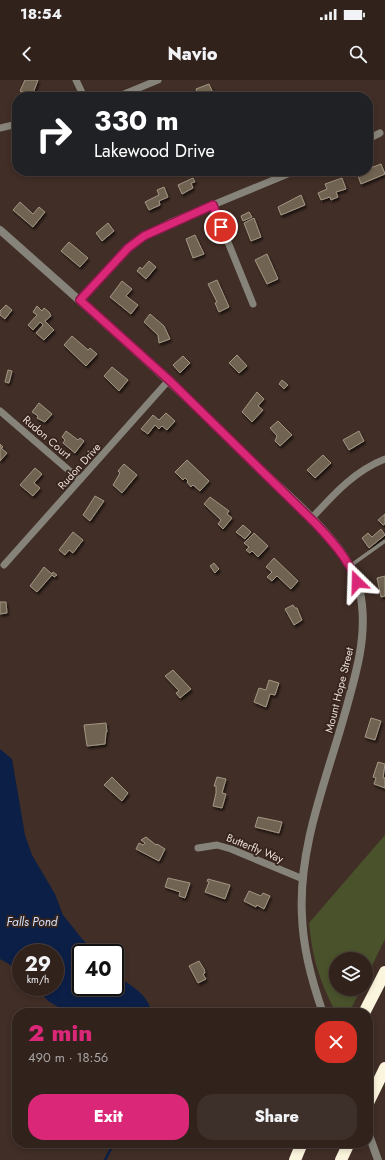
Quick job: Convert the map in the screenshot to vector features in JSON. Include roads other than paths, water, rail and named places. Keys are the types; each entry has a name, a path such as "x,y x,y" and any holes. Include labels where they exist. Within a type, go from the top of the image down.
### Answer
{"highway":[{"path":"367,1008 385,972"},
{"path":"373,1093 385,1068"},
{"path":"295,1160 300,1148"}],"street":[{"path":"76,80 82,92"},
{"path":"129,92 158,80"},
{"path":"0,128 12,125"},
{"path":"373,136 380,133"},
{"path":"80,300 128,248 144,236 283,176"},
{"path":"213,205 253,304"},
{"name":"Mount Hope Street","path":"0,230 169,380 311,519 339,548 350,566 362,604 363,641 354,681 309,839 303,879 302,915 307,958 322,1008"},
{"name":"Rudon Drive","path":"4,565 169,380"},
{"name":"Rudon Court","path":"0,411 80,480"},
{"path":"311,519 353,477 371,464 385,458"},
{"name":"Butterfly Way","path":"198,848 217,845 231,849 303,879"},
{"path":"373,1146 378,1160"}],"lane":[{"path":"350,566 385,541"}],"water":[{"name":"Falls Pond","path":"0,749 12,759 25,835 32,855 55,894 63,915 88,944 72,944 72,996 124,996 124,981 143,995 150,1008 60,1008 48,1001 44,996 64,996 64,944 12,944 12,966 0,959"}],"waterway":[{"path":"105,1160 111,1148"}]}
